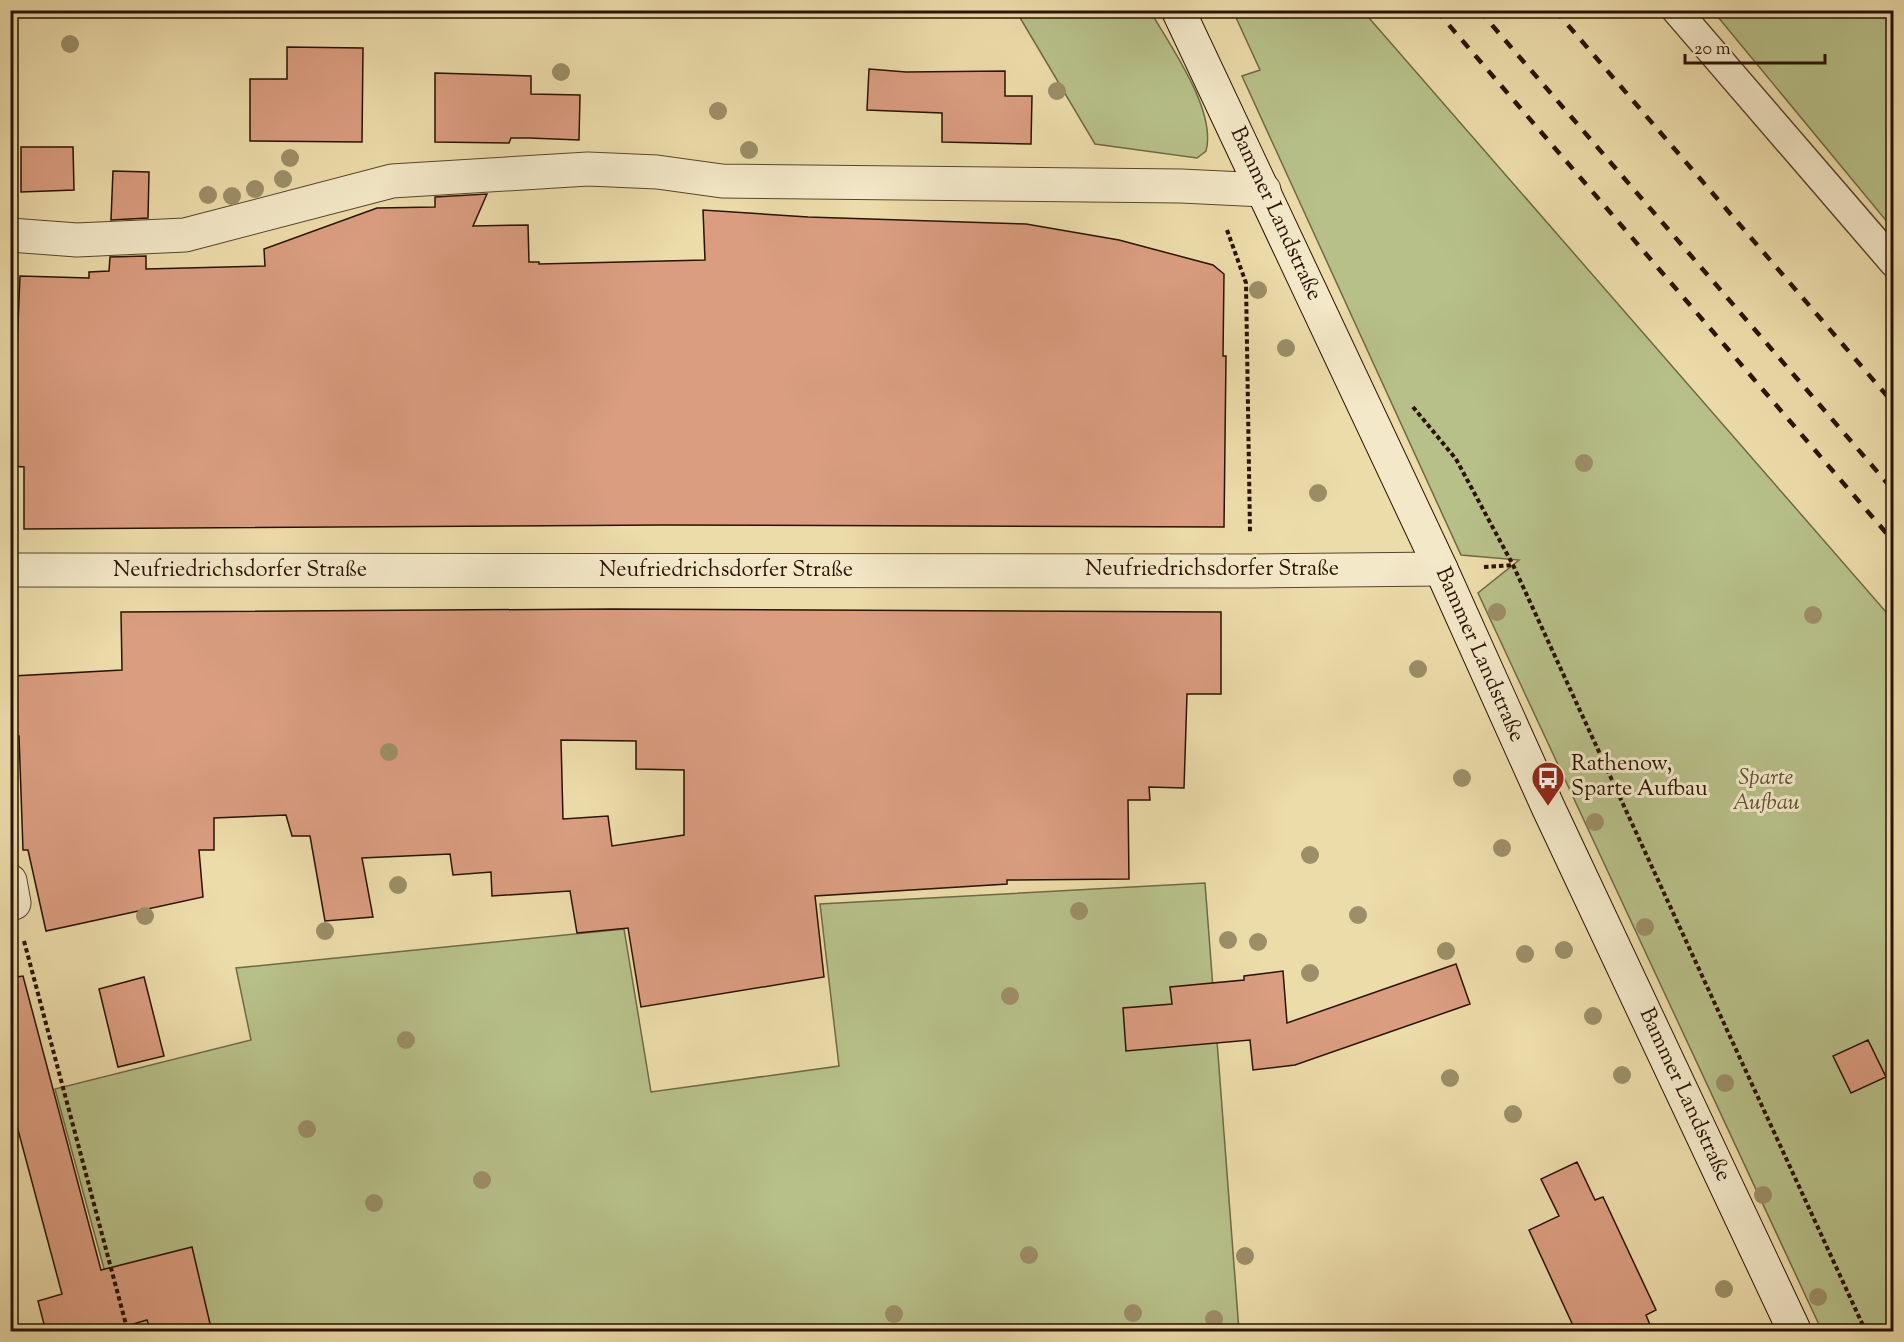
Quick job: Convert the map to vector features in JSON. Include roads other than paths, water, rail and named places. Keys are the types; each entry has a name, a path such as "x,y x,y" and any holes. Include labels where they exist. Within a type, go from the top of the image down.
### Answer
{"street":[{"name":"Bammer Landstraße","path":"1178,10 1441,569 1548,807 1795,1332"},
{"path":"10,235 77,240 185,235 392,181 588,169 657,172 722,181 1212,187 1264,190"},
{"name":"Neufriedrichsdorfer Straße","path":"10,570 1251,571 1441,569"}],"lane":[{"path":"1676,10 1893,263"}],"railway":[{"path":"1436,10 1894,542"},
{"path":"1479,10 1894,491"},
{"path":"1555,10 1894,404"}],"place":[{"name":"Rathenow, Sparte Aufbau","path":"1548,807"}],"park label":[{"name":"Sparte Aufbau","path":"1766,792"}]}
